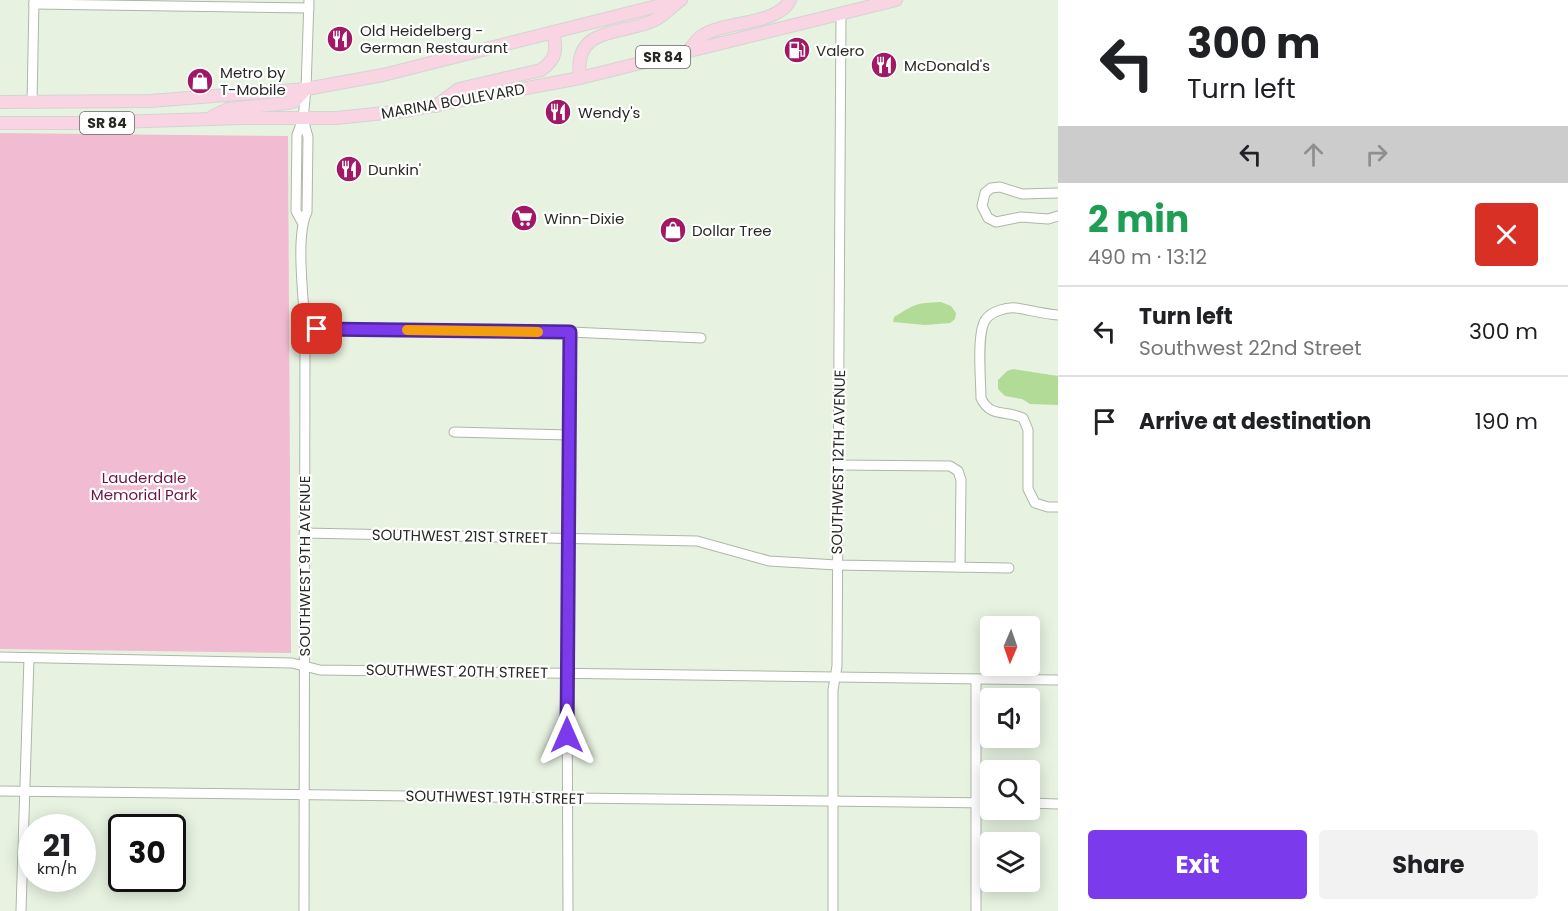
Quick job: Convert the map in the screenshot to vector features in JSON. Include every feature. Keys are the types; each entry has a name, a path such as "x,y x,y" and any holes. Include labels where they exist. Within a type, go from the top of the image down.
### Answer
{"main road":[{"path":"580,78 578,63 585,45 598,36 652,22 681,0"},
{"name":"SR 84","path":"0,102 180,100 306,89 383,75 681,0"},
{"path":"688,51 702,36 735,24 773,15 782,11 790,0"},
{"path":"839,0 841,14"},
{"name":"MARINA BOULEVARD","path":"3,123 303,119 374,115 435,106 580,78 896,0"},
{"path":"435,106 459,89 541,70 556,53 553,32"},
{"path":"207,119 228,109 295,101 306,89"},
{"path":"3,123 27,111 32,103"}],"street":[{"path":"32,103 34,2 309,4"},
{"name":"SOUTHWEST 9TH AVENUE","path":"304,911 305,328 302,222 307,212 308,190 308,137 303,119 309,4"},
{"name":"SOUTHWEST 12TH AVENUE","path":"833,911 833,690 837,666 841,14"},
{"path":"1058,193 1022,194 1000,187 991,188 985,193 982,206 988,218 996,222 1026,216 1048,219 1058,216"},
{"path":"1058,315 1038,314 1014,308 996,312 986,319 981,331 981,398 985,407 995,412 1013,413 1023,418 1028,430 1028,489 1035,503 1058,507"},
{"path":"305,328 570,332 701,338"},
{"path":"568,911 567,673 570,332"},
{"path":"453,432 569,435"},
{"path":"838,465 950,466 958,471 961,480 960,567"},
{"name":"SOUTHWEST 21ST STREET","path":"304,533 697,541 769,561 837,565 1009,568"},
{"name":"SOUTHWEST 20TH STREET","path":"0,657 292,663 320,670 1058,680"},
{"path":"21,911 29,658"},
{"path":"976,679 976,911"},
{"name":"SOUTHWEST 19TH STREET","path":"0,791 980,803"},
{"path":"1040,803 1058,804"}],"green space":[{"name":"Lauderdale Memorial Park","path":"0,133 288,136 291,653 0,649"}],"shaded area":[{"path":"941,302 951,306 956,313 955,319 950,323 925,325 893,322 894,317 916,305"},
{"path":"1013,369 1058,376 1058,405 1030,404 1022,399 1005,396 998,389 998,380 1007,371"}],"slow traffic":[{"path":"407,330 538,332"}],"place":[{"name":"Old Heidelberg - German Restaurant","path":"340,39"},
{"name":"Valero","path":"797,50"},
{"name":"McDonald's","path":"884,65"},
{"name":"Metro by T-Mobile","path":"200,81"},
{"name":"Wendy's","path":"558,112"},
{"name":"Dunkin'","path":"349,169"},
{"name":"Winn-Dixie","path":"524,218"},
{"name":"Dollar Tree","path":"673,230"}],"route":[{"path":"317,329 570,332 567,735"}]}
